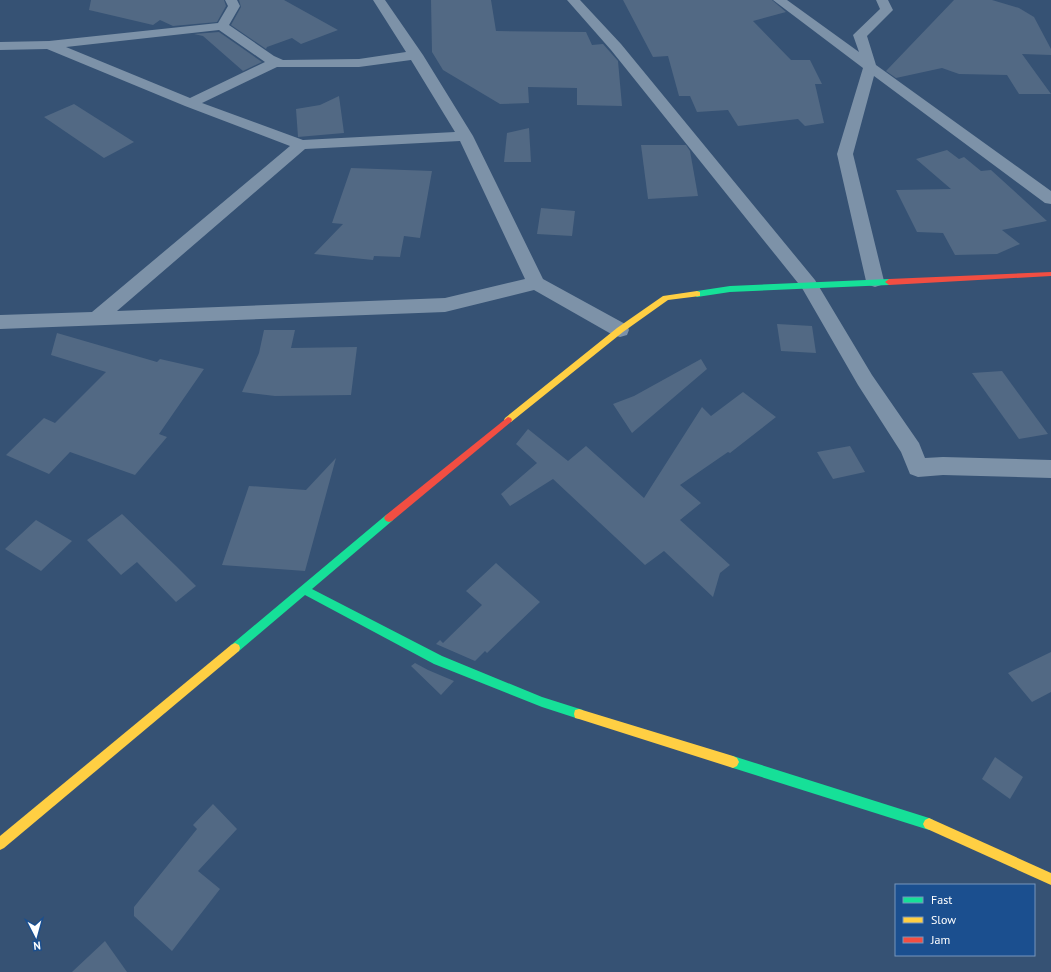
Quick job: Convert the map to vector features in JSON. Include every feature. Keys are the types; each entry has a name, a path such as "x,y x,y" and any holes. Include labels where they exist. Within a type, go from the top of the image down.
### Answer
{"street":[{"path":"222,26 234,6 231,0"},
{"path":"379,0 416,55 466,136 536,283 620,330"},
{"path":"573,0 616,47 809,284 865,380 911,449 918,468 943,466 1051,469"},
{"path":"779,0 1051,199"},
{"path":"875,281 845,154 870,66 860,35 887,10 882,0"},
{"path":"0,46 49,45 222,26 275,63"},
{"path":"49,45 190,103 301,145 466,136"},
{"path":"190,103 275,63 358,63 416,55"},
{"path":"97,318 301,145"},
{"path":"0,844 466,454 620,330 666,298 730,289 809,284 1051,274"},
{"path":"0,322 445,305 536,283"},
{"path":"304,590 438,660 542,702 924,822 1051,879"}],"building":[{"path":"91,0 224,0 226,6 217,22 173,26 160,20 153,25 89,10"},
{"path":"239,0 284,0 338,30 301,44 292,38 267,47 266,49 231,25 241,7"},
{"path":"431,0 491,0 496,31 586,32 592,45 603,44 618,61 622,106 577,105 577,88 528,87 529,103 500,104 443,70 432,52"},
{"path":"623,0 772,0 786,12 753,21 791,60 810,60 822,84 815,84 824,123 805,126 798,119 738,126 728,110 697,112 690,96 679,96 668,56 653,57"},
{"path":"954,0 992,0 1019,8 1034,17 1051,49 1051,55 1022,54 1051,94 1019,94 1007,75 959,74 942,68 896,78 886,71"},
{"path":"219,32 262,62 243,71 203,36 194,34"},
{"path":"339,96 344,133 298,137 296,109 320,105"},
{"path":"74,104 134,142 104,158 44,117"},
{"path":"529,128 531,162 504,162 507,133"},
{"path":"641,145 686,145 690,151 698,196 648,199"},
{"path":"947,150 959,159 964,157 981,171 991,170 1047,221 1002,230 1020,244 997,254 955,255 943,233 917,232 896,190 951,189 916,159"},
{"path":"351,168 432,171 420,238 404,236 400,257 374,256 373,260 314,254 343,224 332,223"},
{"path":"541,208 575,211 572,236 537,234"},
{"path":"777,324 812,326 816,353 781,351"},
{"path":"264,330 295,330 291,348 357,347 351,395 275,396 242,392 259,353"},
{"path":"57,333 157,362 160,359 204,369 159,434 167,437 135,475 70,452 49,474 6,455 44,418 55,423 106,372 51,355"},
{"path":"701,359 707,369 632,433 613,404 634,396"},
{"path":"1002,371 1048,434 1019,439 972,373"},
{"path":"743,392 776,417 730,453 728,452 680,485 701,503 680,520 730,565 720,573 713,597 664,551 645,565 553,479 510,506 501,494 537,463 516,444 528,429 568,461 586,446 644,498 702,407 711,416"},
{"path":"850,446 865,472 833,479 817,452"},
{"path":"336,458 305,571 222,565 249,486 306,490"},
{"path":"122,514 196,586 176,602 137,562 121,575 87,540"},
{"path":"36,520 72,541 41,571 5,549"},
{"path":"496,563 540,602 487,653 485,651 475,661 436,644 440,640 443,643 482,605 466,591"},
{"path":"1051,652 1051,692 1032,702 1008,673"},
{"path":"415,663 454,681 441,695 411,666"},
{"path":"995,757 1023,777 1010,799 982,779"},
{"path":"213,804 237,829 198,871 220,889 172,951 134,916 134,907 197,829 193,825"},
{"path":"105,941 127,972 72,972"}],"traffic: fast":[{"path":"697,294 730,289 889,282"},
{"path":"235,648 389,518"},
{"path":"304,590 438,660 542,702 579,714"},
{"path":"733,762 929,824"}],"traffic: slow":[{"path":"508,420 620,330 666,298 697,294"},
{"path":"0,844 235,648"},
{"path":"579,714 733,762"},
{"path":"929,824 1051,879"}],"traffic: jam":[{"path":"889,282 1051,274"},
{"path":"389,518 508,420"}]}
